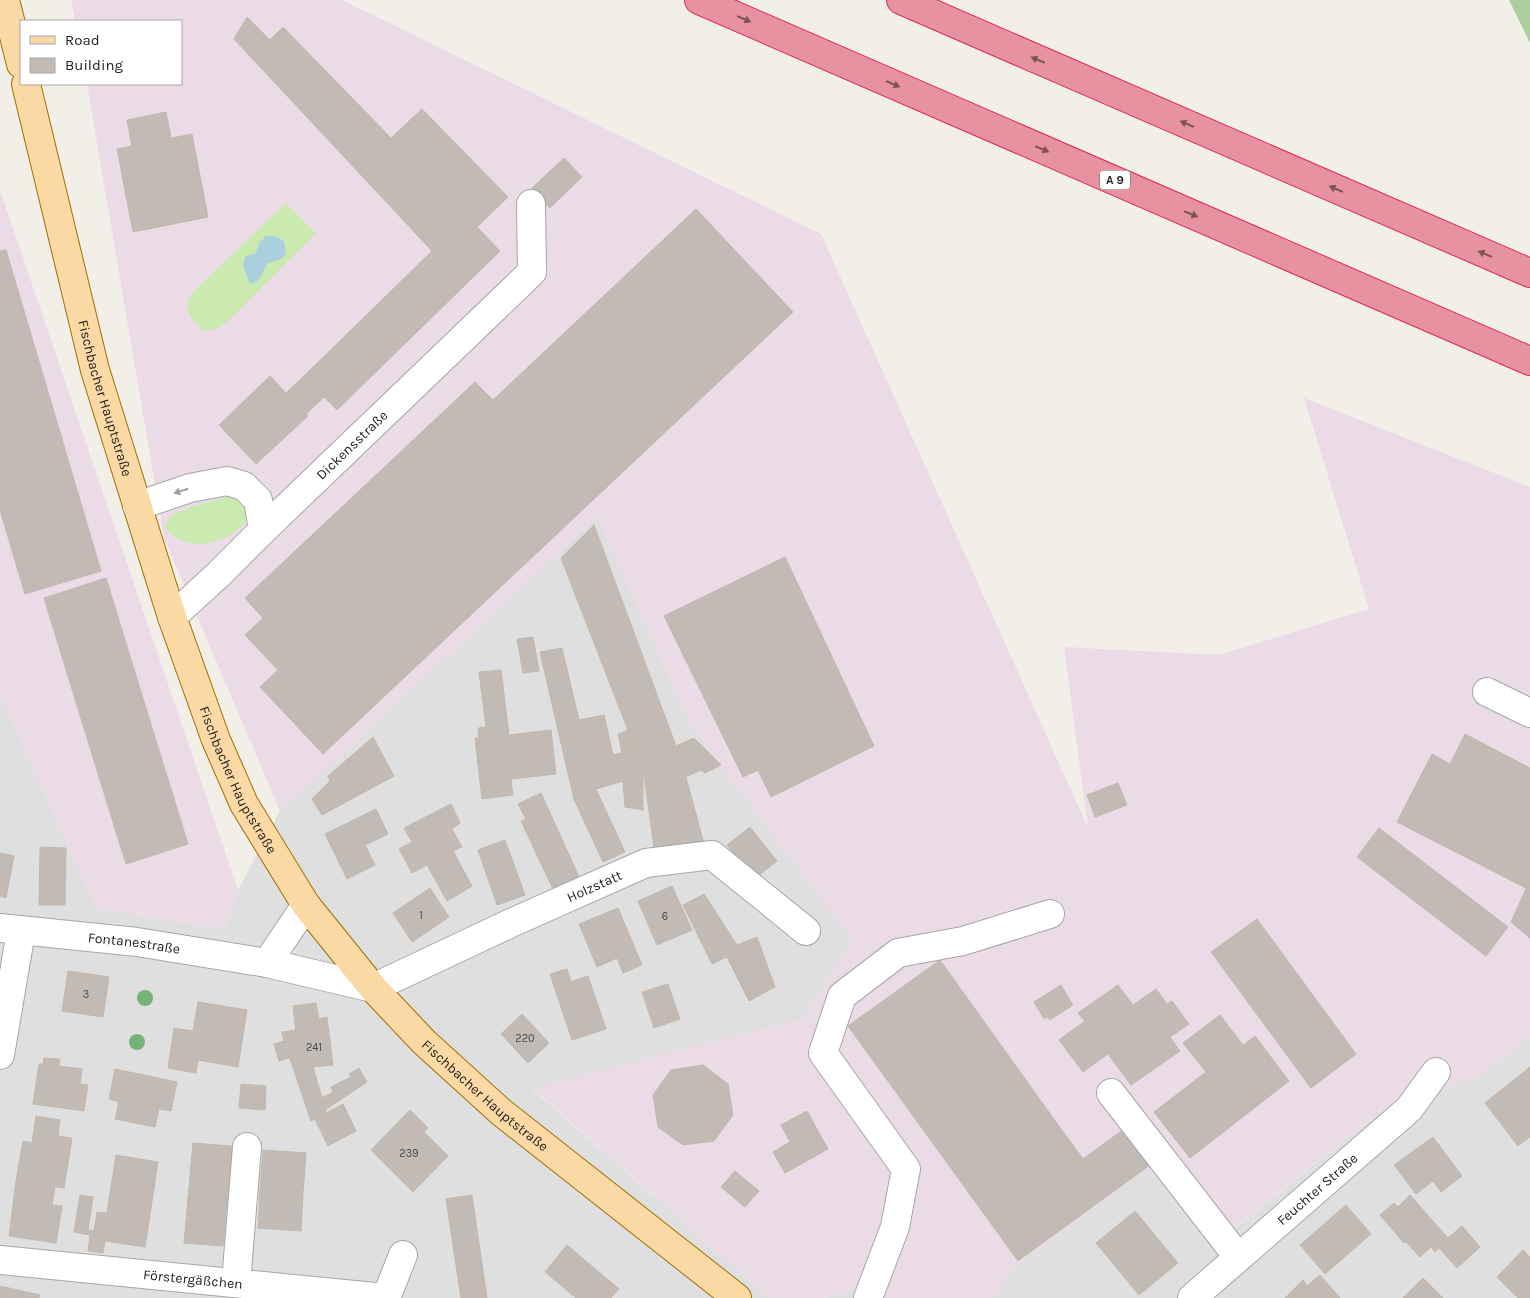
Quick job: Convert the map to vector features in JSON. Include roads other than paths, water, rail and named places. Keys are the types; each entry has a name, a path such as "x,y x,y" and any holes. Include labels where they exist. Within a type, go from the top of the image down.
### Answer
{"highway":[{"name":"A 9","path":"700,0 1530,361"},
{"path":"901,0 1530,274"}],"main road":[{"path":"5,0 20,60"},
{"name":"Fischbacher Hauptstraße","path":"26,85 96,370 137,506 172,618 216,740 244,804 306,905 373,988 424,1042 501,1112 737,1298"}],"street":[{"name":"Dickensstraße","path":"172,618 532,272 531,204"},
{"path":"137,506 190,488 227,481 244,486 258,500 263,530"},
{"path":"1487,692 1530,713"},
{"name":"Holzstatt","path":"373,988 511,923 646,863 712,854 806,931"},
{"path":"267,963 306,905"},
{"path":"868,1298 895,1226 906,1169 823,1053 842,996 898,953 962,941 1050,914"},
{"path":"0,1055 10,929"},
{"name":"Fontanestraße","path":"10,929 137,942 267,963 373,988"},
{"name":"Feuchter Straße","path":"1192,1298 1409,1109 1436,1072"},
{"path":"1111,1093 1238,1257"},
{"path":"236,1283 247,1147"},
{"name":"Förstergäßchen","path":"0,1260 386,1298 403,1255"}],"water":[{"path":"266,236 274,236 284,241 286,252 283,258 267,264 258,281 251,284 245,273 244,262 247,256 255,253 260,242"}]}
